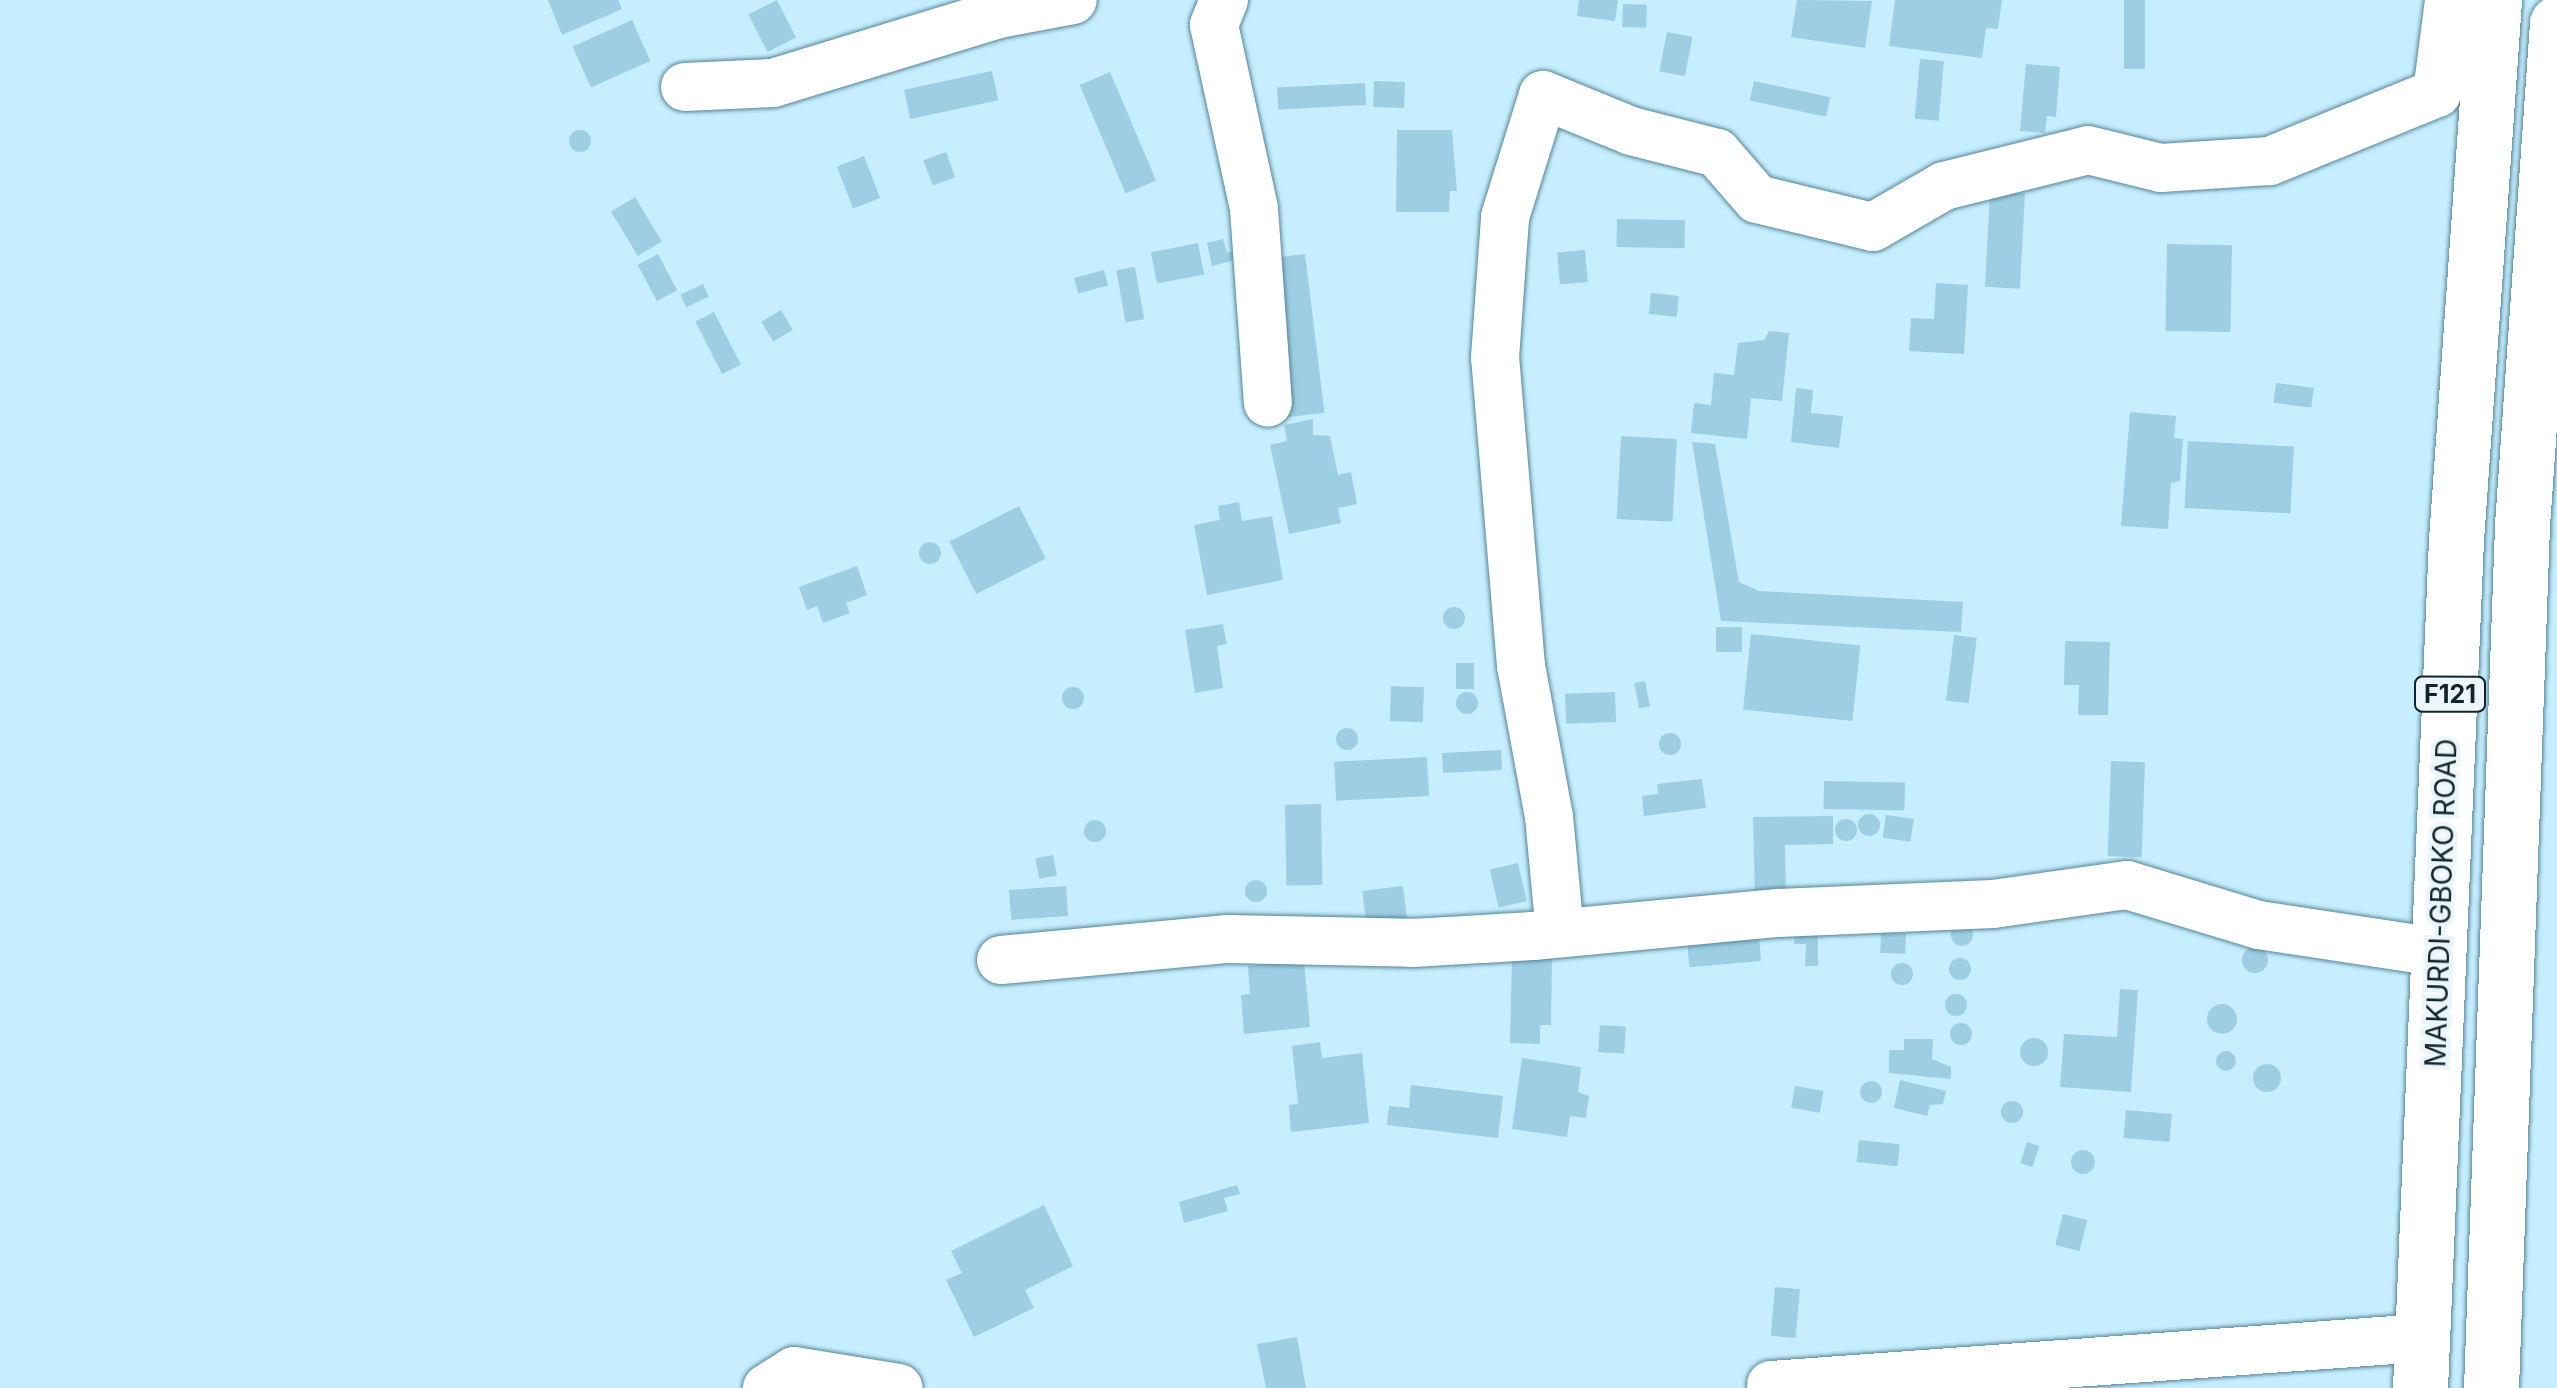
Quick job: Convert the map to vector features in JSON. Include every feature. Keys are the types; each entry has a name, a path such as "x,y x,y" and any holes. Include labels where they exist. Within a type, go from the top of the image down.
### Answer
{"main road":[{"name":"MAKURDI-GBOKO ROAD","path":"2421,1363 2456,540 2494,0"},
{"name":"F121","path":"2491,1388 2543,407 2557,23"}],"street":[{"path":"685,87 773,82 1000,14 1073,0"},
{"path":"1224,0 1214,25 1254,209 1268,402"},
{"path":"1560,933 1512,588 1495,358 1504,217 1544,95 1631,131 1717,153 1757,199 1873,227 1944,186 2088,150 2161,168 2270,161 2437,93 2449,0"},
{"path":"1001,960 1228,939 1412,943 1778,913 1993,904 2127,886 2258,924 2438,952"},
{"path":"1770,1385 2421,1363"},
{"path":"768,1388 794,1371 899,1388"}],"building":[{"path":"548,0 618,0 622,9 562,35"},
{"path":"777,0 796,37 768,52 748,15"},
{"path":"1579,0 1618,0 1615,21 1577,16"},
{"path":"1797,0 1872,1 1865,48 1791,37"},
{"path":"1895,0 2002,0 1998,29 1986,28 1982,58 1889,46"},
{"path":"2124,0 2145,0 2145,69 2124,69"},
{"path":"1623,4 1647,5 1646,28 1622,27"},
{"path":"632,20 650,61 591,88 573,46"},
{"path":"1667,32 1693,37 1685,76 1659,71"},
{"path":"1920,59 1944,61 1939,121 1915,119"},
{"path":"2026,64 2060,67 2056,117 2047,116 2045,133 2020,131"},
{"path":"992,71 998,100 910,119 904,90"},
{"path":"1110,72 1156,181 1126,194 1080,85"},
{"path":"1374,81 1405,82 1404,108 1373,107"},
{"path":"1754,81 1830,97 1826,117 1750,101"},
{"path":"1365,83 1366,105 1278,110 1277,88"},
{"path":"580,130 588,133 588,149 580,152 572,149 569,141 572,133"},
{"path":"1397,130 1452,130 1457,191 1450,191 1449,212 1396,212"},
{"path":"946,152 955,177 933,186 923,160"},
{"path":"864,156 880,198 853,208 837,166"},
{"path":"1990,192 2025,194 2020,289 1985,287"},
{"path":"635,197 662,242 638,256 611,211"},
{"path":"1617,219 1685,220 1685,248 1617,247"},
{"path":"1223,239 1227,253 1240,249 1242,258 1212,266 1207,243"},
{"path":"1198,243 1204,274 1157,284 1151,252"},
{"path":"2167,244 2232,245 2230,332 2165,331"},
{"path":"1585,250 1588,282 1560,284 1557,252"},
{"path":"658,254 677,290 657,301 638,265"},
{"path":"1305,254 1324,413 1289,417 1269,258"},
{"path":"1135,267 1144,319 1125,322 1116,270"},
{"path":"1104,270 1108,285 1078,293 1074,278"},
{"path":"1936,283 1968,285 1964,354 1909,351 1911,318 1934,319"},
{"path":"703,284 709,297 686,307 680,295"},
{"path":"1651,293 1679,296 1677,317 1649,314"},
{"path":"781,310 793,330 773,342 761,322"},
{"path":"714,312 741,365 722,374 695,322"},
{"path":"1769,331 1789,333 1782,401 1751,398 1747,439 1691,433 1694,403 1711,405 1714,373 1734,375 1738,343 1764,340"},
{"path":"2276,383 2314,388 2311,407 2274,403"},
{"path":"1796,388 1813,390 1811,413 1843,416 1839,448 1791,442"},
{"path":"2130,412 2176,416 2174,438 2183,439 2180,481 2171,483 2168,529 2121,526"},
{"path":"1313,419 1313,435 1330,436 1338,475 1351,472 1357,504 1338,508 1341,523 1289,534 1270,445 1287,441 1284,425"},
{"path":"1621,436 1677,439 1673,522 1617,519"},
{"path":"2188,441 2294,447 2290,513 2184,508"},
{"path":"1692,442 1715,444 1739,582 1759,591 1963,602 1961,632 1721,621"},
{"path":"1239,502 1242,521 1272,516 1283,580 1207,595 1194,525 1220,520 1218,506"},
{"path":"1019,506 1046,559 976,594 950,541"},
{"path":"930,542 938,545 938,561 930,564 922,561 919,553 922,545"},
{"path":"857,566 867,595 846,603 850,613 823,623 817,606 807,610 799,587"},
{"path":"1454,607 1462,610 1462,626 1454,629 1446,626 1443,618 1446,610"},
{"path":"1223,624 1227,644 1217,646 1223,688 1195,693 1185,630"},
{"path":"1716,627 1742,627 1742,652 1716,652"},
{"path":"1751,634 1860,645 1852,721 1743,710"},
{"path":"1954,635 1977,638 1969,703 1946,701"},
{"path":"2065,641 2110,642 2108,715 2078,715 2079,685 2064,685"},
{"path":"1456,663 1474,663 1474,689 1456,689"},
{"path":"1645,681 1650,707 1639,709 1634,683"},
{"path":"1391,686 1424,687 1423,722 1390,721"},
{"path":"1073,687 1081,690 1081,706 1073,709 1065,706 1062,698 1065,690"},
{"path":"1467,692 1475,695 1475,711 1467,714 1459,711 1456,703 1459,695"},
{"path":"1615,692 1616,722 1566,724 1565,694"},
{"path":"1347,728 1355,731 1355,747 1347,750 1339,747 1336,739 1339,731"},
{"path":"1670,733 1678,736 1678,752 1670,755 1662,752 1659,744 1662,736"},
{"path":"1501,750 1502,770 1443,773 1442,753"},
{"path":"1427,757 1429,796 1336,801 1334,762"},
{"path":"2111,761 2145,762 2142,857 2108,856"},
{"path":"1702,779 1706,808 1644,816 1642,796 1658,794 1657,784"},
{"path":"1824,781 1905,782 1904,810 1824,809"},
{"path":"1321,804 1322,885 1286,886 1285,805"},
{"path":"1869,814 1877,817 1877,833 1869,836 1861,833 1858,825 1861,817"},
{"path":"1886,815 1914,819 1911,842 1883,838"},
{"path":"1833,816 1833,844 1785,845 1786,897 1755,898 1753,817"},
{"path":"1846,819 1854,822 1854,838 1846,841 1838,838 1835,830 1838,822"},
{"path":"1095,820 1103,823 1103,839 1095,842 1087,839 1084,831 1087,823"},
{"path":"1053,855 1057,876 1039,879 1035,858"},
{"path":"1518,863 1527,901 1499,908 1490,870"},
{"path":"1256,880 1264,883 1264,899 1256,902 1248,899 1245,891 1248,883"},
{"path":"1066,886 1068,916 1011,920 1009,890"},
{"path":"1403,886 1407,919 1366,924 1362,891"},
{"path":"1962,924 1973,935 1962,946 1951,935"},
{"path":"1795,928 1818,929 1818,966 1805,966 1806,944 1794,944"},
{"path":"1881,933 1906,934 1905,954 1880,953"},
{"path":"1759,937 1761,961 1689,967 1687,943"},
{"path":"2255,947 2264,951 2268,960 2264,969 2255,973 2246,969 2242,960 2246,951"},
{"path":"1512,958 1552,959 1551,1025 1540,1025 1540,1044 1510,1043"},
{"path":"1960,958 1968,961 1968,977 1960,980 1952,977 1949,969 1952,961"},
{"path":"1304,961 1310,1027 1244,1034 1241,995 1250,994 1248,966"},
{"path":"1902,963 1910,966 1910,982 1902,985 1894,982 1891,974 1894,966"},
{"path":"2120,989 2138,990 2131,1092 2060,1087 2064,1034 2117,1037"},
{"path":"1956,994 1964,997 1964,1013 1956,1016 1948,1013 1945,1005 1948,997"},
{"path":"2222,1004 2232,1009 2237,1019 2232,1029 2222,1034 2212,1029 2207,1019 2212,1009"},
{"path":"1961,1023 1969,1026 1969,1042 1961,1045 1953,1042 1950,1034 1953,1026"},
{"path":"1600,1025 1626,1027 1624,1054 1598,1052"},
{"path":"2034,1038 2044,1042 2048,1052 2044,1062 2034,1066 2024,1062 2020,1052 2024,1042"},
{"path":"1904,1039 1933,1039 1932,1059 1951,1067 1951,1079 1889,1073 1889,1050 1904,1050"},
{"path":"1320,1042 1322,1058 1362,1053 1369,1123 1291,1132 1289,1105 1298,1104 1292,1046"},
{"path":"2222,1051 2230,1051 2236,1061 2230,1071 2222,1071 2216,1065 2216,1057"},
{"path":"1522,1058 1581,1067 1578,1092 1589,1096 1586,1118 1570,1116 1567,1137 1512,1129"},
{"path":"2267,1064 2277,1068 2281,1078 2277,1088 2267,1092 2257,1088 2253,1078 2257,1068"},
{"path":"1900,1080 1946,1091 1943,1104 1930,1105 1927,1116 1894,1108"},
{"path":"1871,1081 1879,1084 1879,1100 1871,1103 1863,1100 1860,1092 1863,1084"},
{"path":"1411,1085 1503,1096 1498,1138 1387,1125 1389,1106 1409,1108"},
{"path":"1795,1086 1824,1091 1820,1113 1791,1108"},
{"path":"2012,1101 2020,1104 2020,1120 2012,1123 2004,1120 2001,1112 2004,1104"},
{"path":"2126,1110 2172,1114 2169,1142 2124,1138"},
{"path":"1859,1140 1900,1144 1897,1166 1857,1162"},
{"path":"2027,1142 2039,1146 2033,1167 2020,1163"},
{"path":"2083,1150 2092,1153 2092,1171 2083,1174 2074,1171 2071,1162 2074,1153"},
{"path":"1237,1185 1240,1194 1224,1198 1228,1211 1184,1223 1179,1202"},
{"path":"1044,1205 1073,1266 1025,1290 1034,1308 974,1337 946,1280 962,1273 951,1251"},
{"path":"2063,1214 2087,1220 2080,1251 2055,1245"},
{"path":"1775,1287 1800,1289 1796,1338 1771,1336"},
{"path":"1297,1337 1306,1388 1266,1388 1257,1344"}]}
